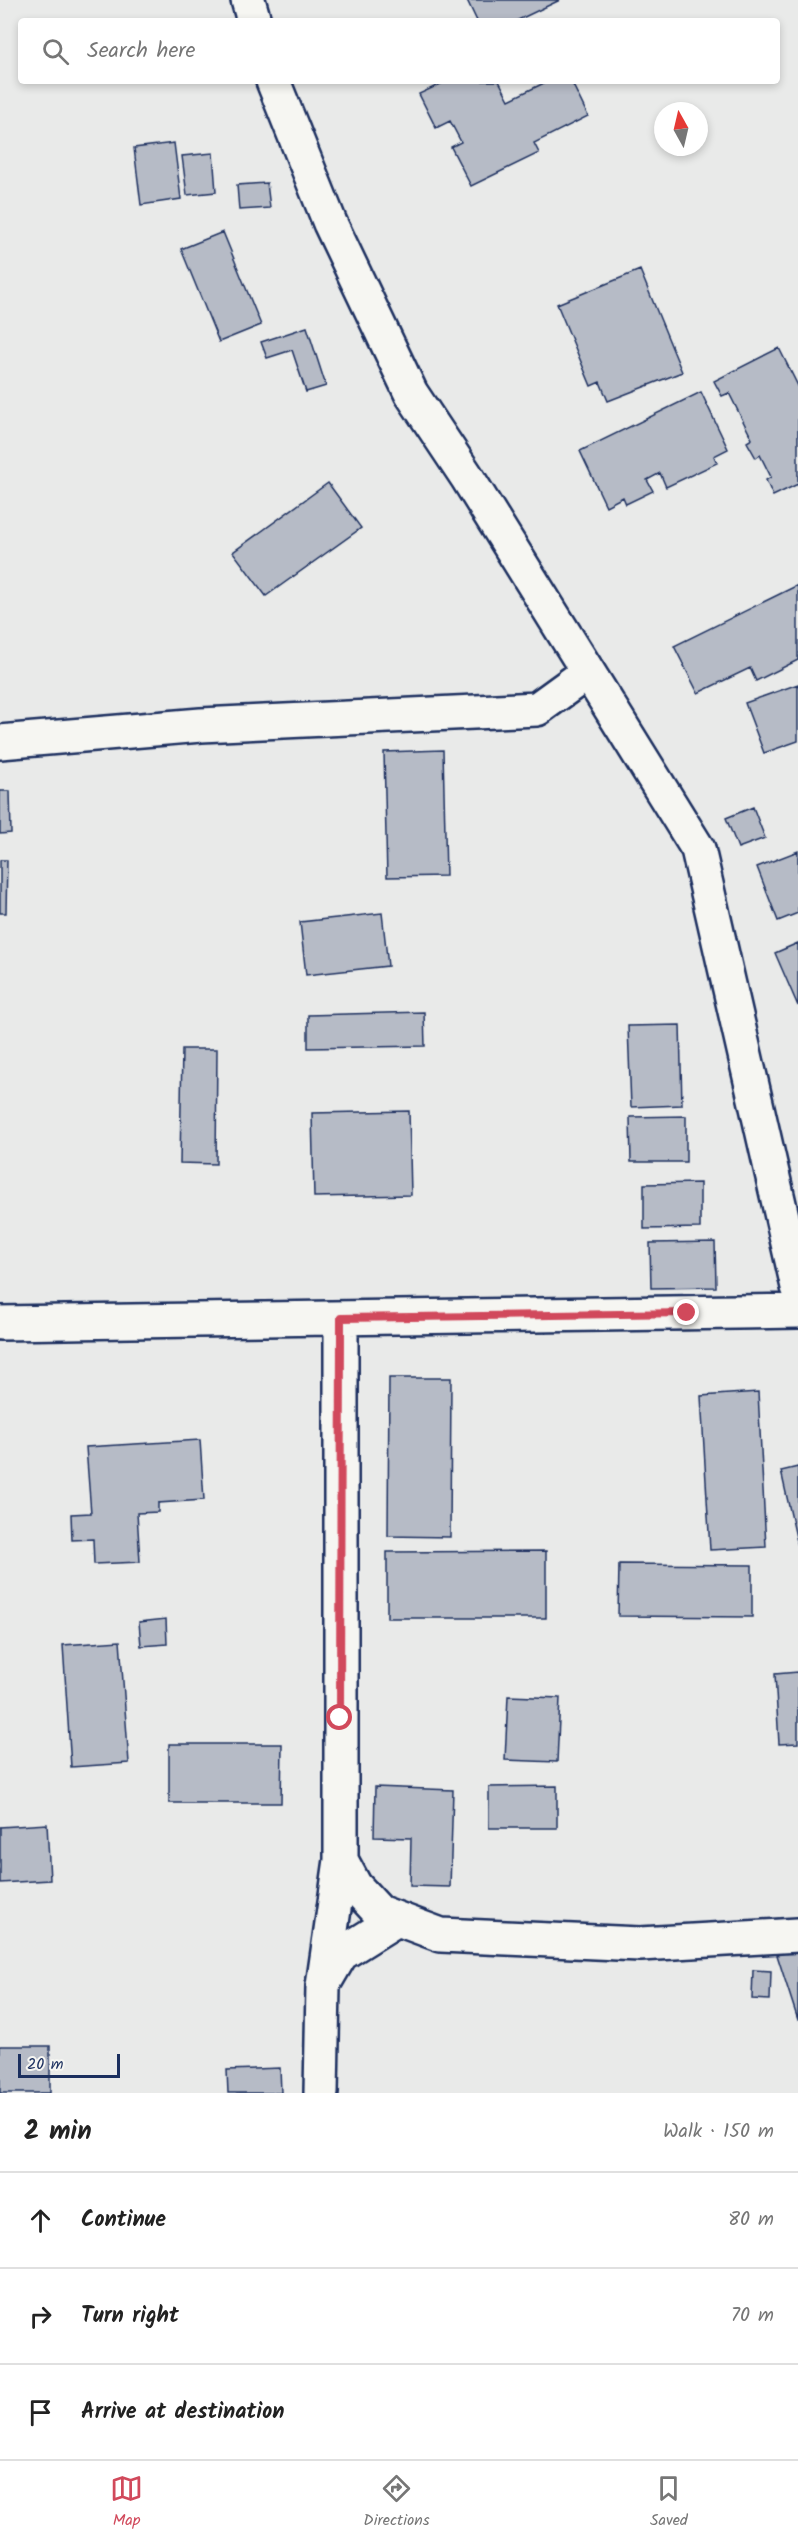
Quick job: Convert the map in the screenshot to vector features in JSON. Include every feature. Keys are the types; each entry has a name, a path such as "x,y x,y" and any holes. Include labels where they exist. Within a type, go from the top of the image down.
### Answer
{"street":[{"path":"248,0 253,18"},
{"path":"274,84 330,223 411,393 467,477 698,849 798,1287"},
{"path":"0,742 201,725 537,709 588,672"},
{"path":"0,1323 798,1311"},
{"path":"321,2093 323,1986 341,1860 341,1318"},
{"path":"341,1860 355,1886 379,1912 441,1935 640,1944 798,1935"},
{"path":"323,1986 341,1954 397,1919"}],"building":[{"path":"467,0 560,0 522,18 476,18"},
{"path":"441,84 501,84 509,100 542,84 572,84 588,116 534,143 539,153 471,186 451,147 461,142 450,121 436,128 419,94"},
{"path":"174,143 181,199 141,205 134,148"},
{"path":"213,153 216,192 187,195 182,156"},
{"path":"267,183 270,208 239,210 237,185"},
{"path":"223,232 261,325 219,342 181,249"},
{"path":"640,270 682,372 608,401 600,382 591,386 557,304"},
{"path":"307,327 326,386 306,392 292,350 267,358 261,342"},
{"path":"779,348 798,386 798,484 773,496 766,480 771,477 760,455 756,458 747,442 752,439 729,393 722,396 714,381"},
{"path":"701,392 728,449 714,456 717,463 666,487 660,473 647,480 653,491 626,504 623,497 606,506 580,451"},
{"path":"328,483 361,528 266,596 233,552"},
{"path":"798,585 798,660 756,681 750,668 698,693 674,646"},
{"path":"798,684 798,741 764,753 745,703"},
{"path":"443,750 446,876 387,877 384,752"},
{"path":"0,791 10,791 11,833 0,834"},
{"path":"753,807 765,838 738,848 726,818"},
{"path":"798,851 798,913 778,921 757,867"},
{"path":"0,860 7,860 6,913 0,913"},
{"path":"382,913 388,966 306,975 300,922"},
{"path":"798,943 798,1006 775,953"},
{"path":"424,1012 425,1046 308,1048 308,1015"},
{"path":"680,1025 682,1105 631,1107 628,1026"},
{"path":"182,1049 217,1049 216,1164 180,1163"},
{"path":"409,1111 411,1195 314,1197 312,1113"},
{"path":"686,1116 686,1162 631,1162 630,1117"},
{"path":"700,1183 700,1228 644,1229 644,1184"},
{"path":"715,1242 716,1287 651,1288 650,1243"},
{"path":"389,1378 451,1378 450,1537 388,1536"},
{"path":"758,1392 766,1547 710,1550 701,1396"},
{"path":"200,1440 204,1500 158,1503 158,1512 137,1513 140,1562 94,1564 93,1539 72,1540 71,1514 91,1513 86,1447"},
{"path":"798,1467 798,1546 781,1471"},
{"path":"546,1551 546,1618 387,1618 387,1552"},
{"path":"619,1564 752,1565 752,1617 618,1616"},
{"path":"166,1619 167,1644 141,1646 139,1622"},
{"path":"120,1641 129,1763 71,1767 63,1645"},
{"path":"798,1672 798,1743 779,1744 775,1674"},
{"path":"508,1696 560,1698 557,1762 505,1760"},
{"path":"169,1744 282,1744 281,1803 169,1803"},
{"path":"557,1786 557,1828 489,1828 489,1787"},
{"path":"375,1787 453,1790 450,1887 410,1886 411,1838 374,1837"},
{"path":"47,1824 50,1880 0,1883 0,1827"},
{"path":"798,1948 798,2020 777,1955"},
{"path":"753,1970 771,1971 770,2000 752,1999"},
{"path":"0,2046 50,2046 50,2093 0,2093"},
{"path":"280,2068 281,2093 228,2093 227,2070"}],"route":[{"path":"340,1718 341,1318 687,1313"}]}
